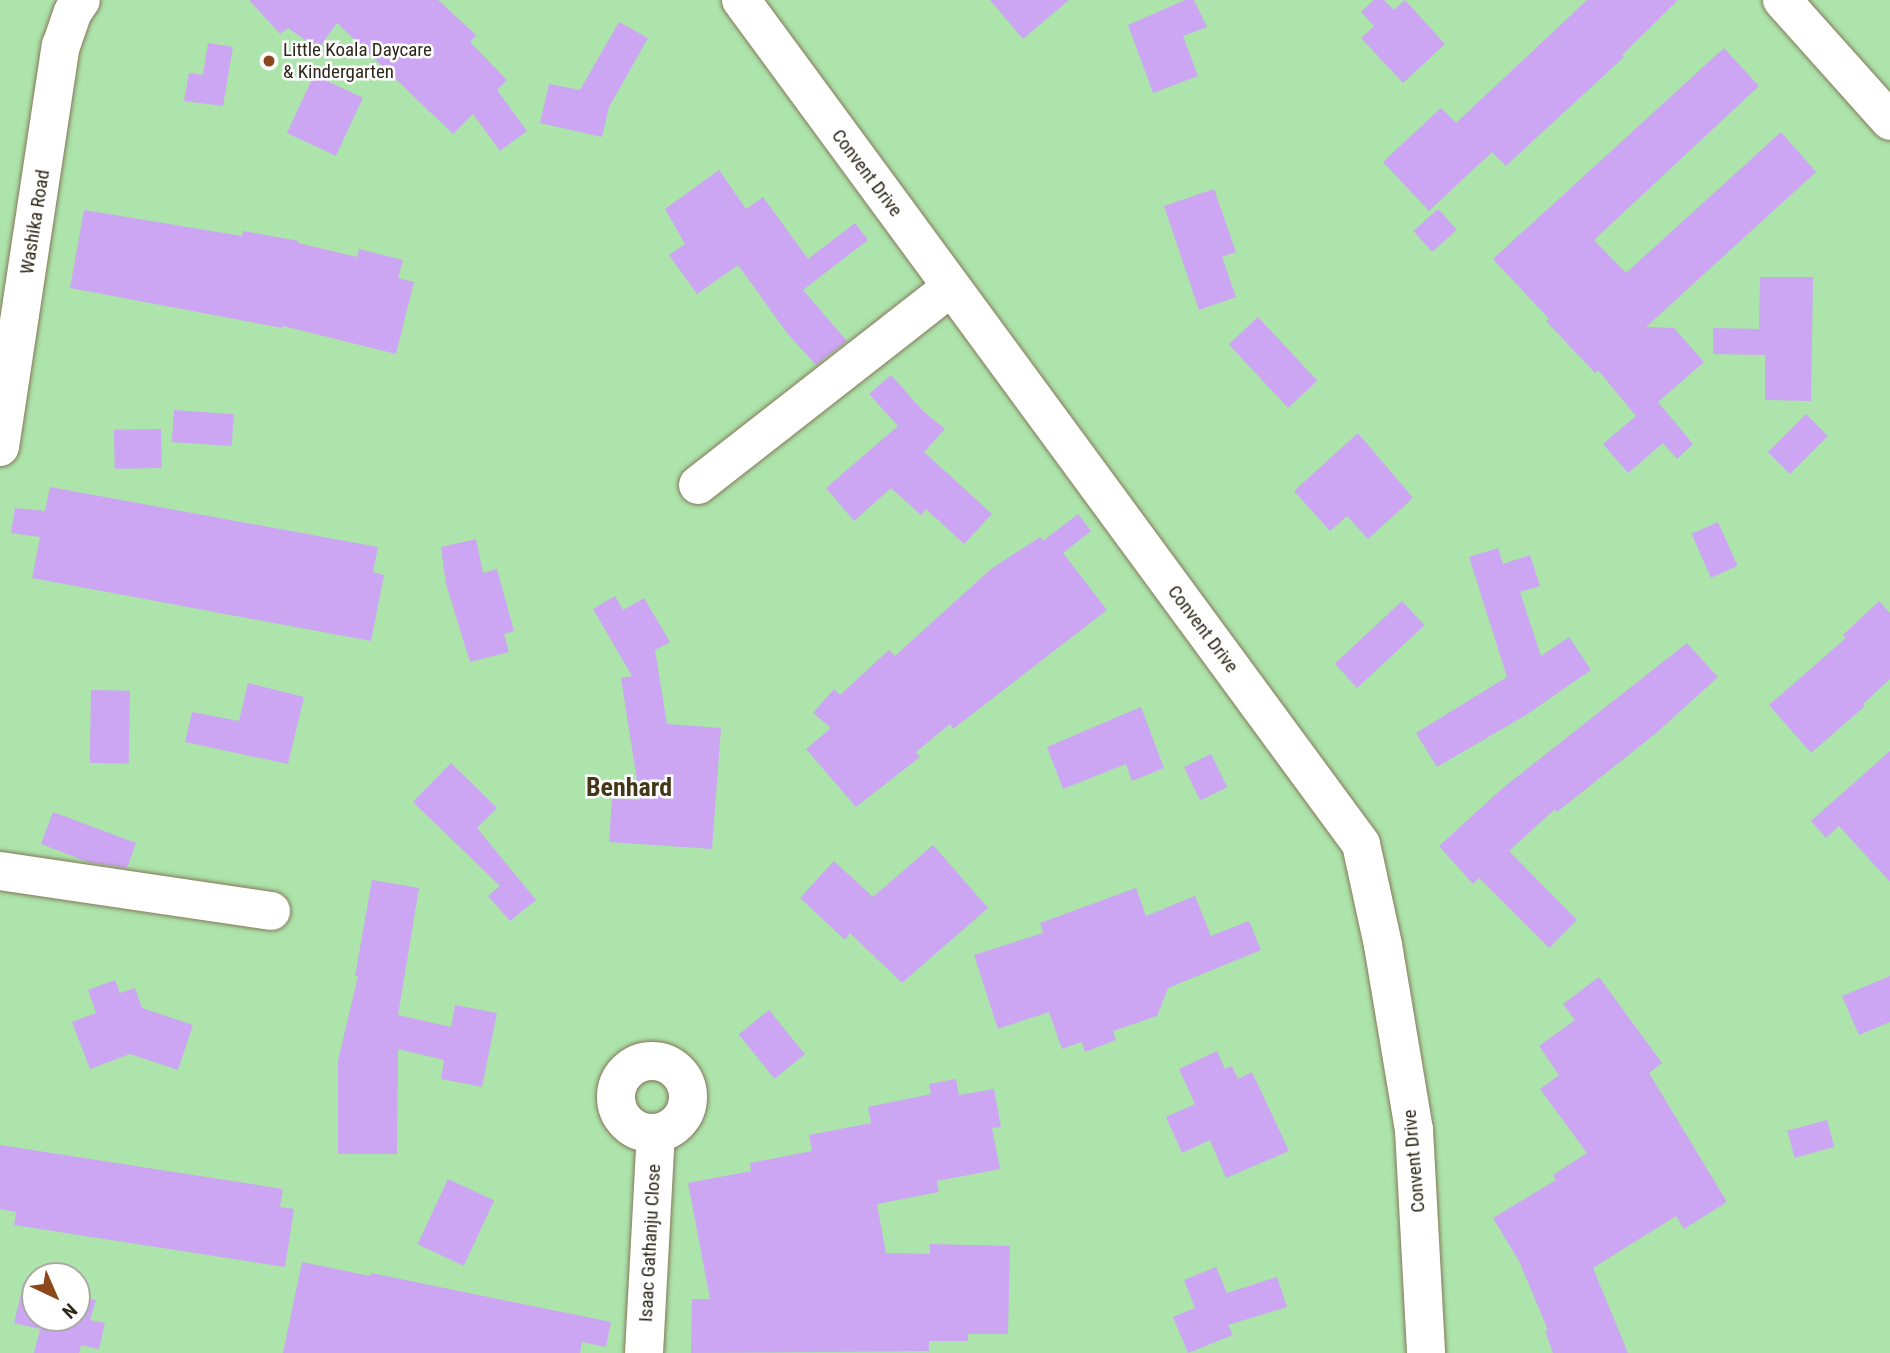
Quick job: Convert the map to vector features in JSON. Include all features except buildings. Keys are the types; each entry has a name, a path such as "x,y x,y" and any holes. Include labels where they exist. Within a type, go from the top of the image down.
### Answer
{"street":[{"name":"Washika Road","path":"0,447 61,46 73,12 81,0"},
{"name":"Convent Drive","path":"741,0 950,287 1314,775 1361,844 1383,945 1414,1130 1426,1353"},
{"path":"1782,0 1890,121"},
{"path":"698,485 950,287"},
{"path":"0,871 271,911"},
{"name":"Isaac Gathanju Close","path":"644,1353 656,1133"}],"green space":[{"path":"0,0 1890,0 1890,1353 0,1353"}],"place":[{"name":"Little Koala Daycare & Kindergarten","path":"269,61"}],"district":[{"name":"Benhard","path":"629,788"}]}
